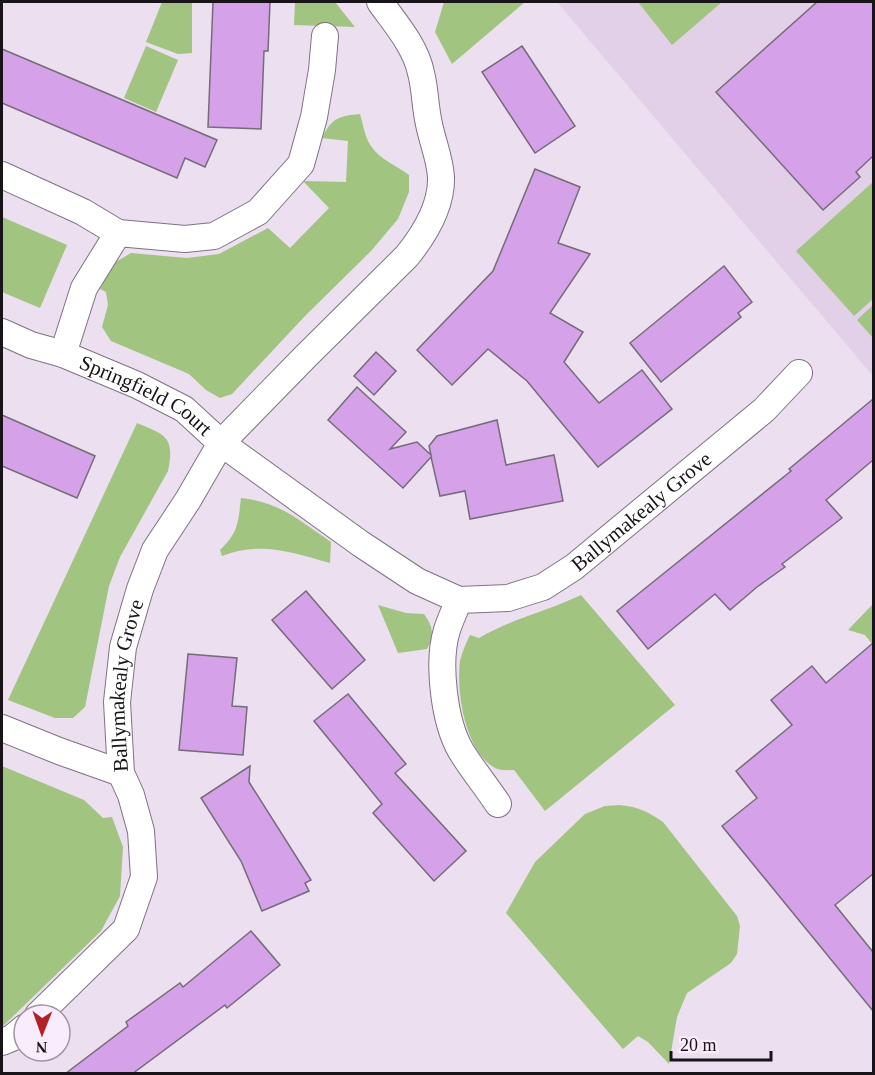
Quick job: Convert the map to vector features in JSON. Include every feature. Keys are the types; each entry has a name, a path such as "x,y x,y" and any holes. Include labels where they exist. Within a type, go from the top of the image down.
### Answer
{"street":[{"name":"Ballymakealy Grove","path":"50,1003 126,929 144,877 141,831 131,795 121,773 117,702 123,647 140,589 155,550 221,444 400,264 422,239 438,200 441,178 427,116 421,71 411,49 380,2"},
{"path":"2,175 83,212 118,233 185,239 214,236 258,212 301,164 314,117 325,36"},
{"name":"Springfield Court","path":"63,354 84,288 118,233"},
{"name":"Springfield Court","path":"2,332 31,345 63,354 137,385 184,409 221,444"},
{"name":"Ballymakealy Grove","path":"221,444 417,581 459,600 508,598 543,587 574,567 764,410 799,373"},
{"path":"459,600 447,630 443,657 443,686 448,715 460,749 498,804"},
{"path":"2,728 121,773"}],"shaded area":[{"path":"557,2 873,2 873,376"}],"green space":[{"path":"162,2 192,2 192,53 178,54 146,42"},
{"path":"295,2 335,2 355,27 294,25"},
{"path":"444,2 525,2 452,64 435,32"},
{"path":"638,2 722,2 672,45"},
{"path":"146,46 178,60 156,112 124,98"},
{"path":"360,114 367,139 374,151 409,175 409,192 398,219 371,251 305,316 232,394 220,398 206,390 189,374 111,341 102,327 108,305 106,292 100,289 114,263 131,253 187,258 219,254 268,228 290,248 329,208 303,181 346,182 348,141 322,138 336,119"},
{"path":"873,182 873,299 854,316 796,251"},
{"path":"2,217 67,245 40,308 2,292"},
{"path":"873,305 873,338 857,320"},
{"path":"137,423 161,434 166,439 170,451 168,471 120,557 109,586 85,707 73,718 55,718 8,700"},
{"path":"241,498 278,508 331,542 330,563 289,552 263,549 250,549 222,556 220,550 231,538 236,526"},
{"path":"581,595 675,705 545,811 514,770 495,768 476,748 461,704 460,661 470,635 479,638"},
{"path":"873,604 873,645 865,635 848,630"},
{"path":"378,605 406,613 424,614 432,631 427,649 398,653"},
{"path":"2,766 84,800 103,818 112,817 123,847 120,896 101,931 27,1003 12,1003 12,1017 2,1027"},
{"path":"620,805 643,810 663,822 737,916 740,926 737,954 731,963 687,993 677,1017 669,1064 648,1042 638,1036 623,1049 506,913 535,862 585,814 605,806"}],"building":[{"path":"213,2 270,2 268,51 264,51 261,129 208,127"},
{"path":"817,2 873,2 873,156 856,172 860,177 823,210 716,92"},
{"path":"522,46 575,126 535,153 482,72"},
{"path":"2,49 217,140 205,167 185,158 177,178 2,103"},
{"path":"535,169 580,187 558,243 590,254 550,313 583,332 564,362 599,403 642,370 672,409 598,467 527,381 488,349 452,385 417,350 493,271"},
{"path":"724,266 752,302 738,313 741,317 661,382 630,343"},
{"path":"376,352 396,371 374,395 354,376"},
{"path":"357,387 406,432 390,449 417,442 431,455 429,446 437,436 497,420 506,465 554,455 563,501 470,519 465,491 440,496 431,457 403,488 328,420"},
{"path":"873,399 873,460 826,500 842,518 782,564 785,567 730,610 715,594 648,649 617,611 791,471 789,469"},
{"path":"2,415 95,456 77,498 2,466"},
{"path":"306,591 365,660 332,689 272,620"},
{"path":"873,643 873,874 835,905 873,952 873,1011 722,826 757,798 736,771 792,725 771,700 812,666 826,683"},
{"path":"188,654 237,658 232,706 247,707 243,755 179,750"},
{"path":"348,694 406,764 395,773 466,851 434,881 373,813 382,804 314,721"},
{"path":"250,766 249,782 311,880 305,883 309,891 262,911 241,861 201,798"},
{"path":"251,931 280,965 227,1008 225,1005 132,1074 65,1074 128,1026 126,1022 180,983 183,987"}]}
